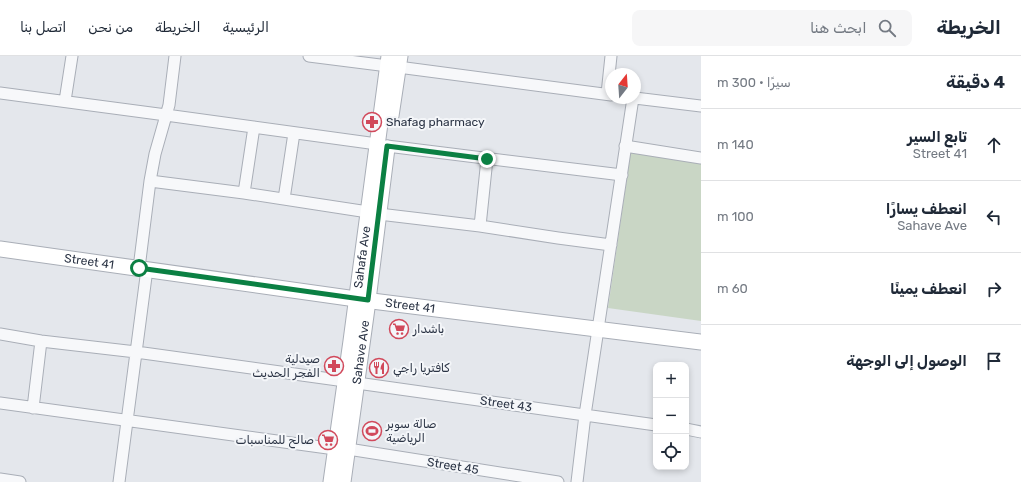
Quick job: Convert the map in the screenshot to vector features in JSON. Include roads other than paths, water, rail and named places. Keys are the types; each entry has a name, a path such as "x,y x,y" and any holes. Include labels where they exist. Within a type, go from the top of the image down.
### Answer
{"main road":[{"name":"Sahave Ave","path":"343,482 341,449 394,61"},
{"name":"Street 41","path":"0,249 362,299 701,342"},
{"path":"331,482 341,449"}],"street":[{"path":"65,101 72,56"},
{"path":"119,482 136,352 150,181 155,154 166,114 175,56"},
{"path":"309,56 394,61 605,93"},
{"path":"610,68 611,56"},
{"path":"0,93 166,114 487,159 622,175"},
{"path":"641,99 701,106"},
{"path":"577,482 585,415 622,175 625,146 633,104"},
{"path":"244,193 254,127"},
{"path":"284,199 294,133"},
{"path":"625,146 701,158"},
{"path":"480,226 487,159"},
{"path":"150,181 611,245"},
{"name":"Street 43","path":"0,334 41,341 136,352 653,425"},
{"path":"33,408 41,341"},
{"name":"Street 45","path":"0,403 341,449 558,482"},
{"path":"689,430 701,432"},
{"path":"0,479 20,482"}],"place":[{"name":"Shafag pharmacy","path":"372,122"},
{"name":"باشدار","path":"399,329"},
{"name":"صيدلية الفجر الحديث","path":"334,366"},
{"name":"كافتريا راجي","path":"379,368"},
{"name":"صالة سوبر الرياضية","path":"372,431"},
{"name":"صالح للمناسبات","path":"328,440"}]}
